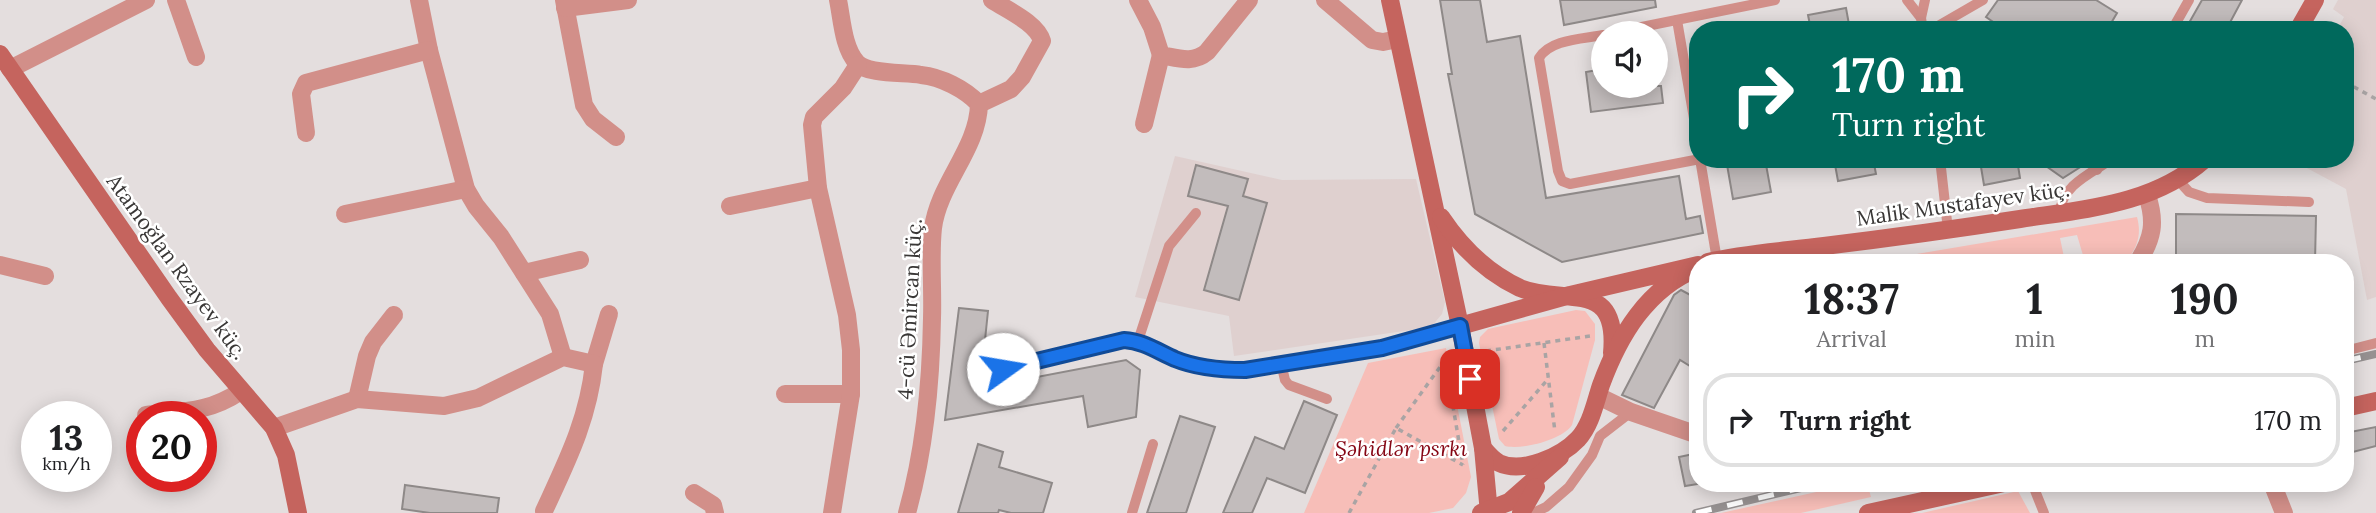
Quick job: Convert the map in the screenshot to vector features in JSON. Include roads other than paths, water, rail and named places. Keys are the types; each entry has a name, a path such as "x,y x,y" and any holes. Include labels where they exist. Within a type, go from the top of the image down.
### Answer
{"main road":[{"path":"1390,0 1460,326 1483,448 1487,512 1521,493 1578,439"},
{"path":"2303,21 2315,0"},
{"name":"Atamoğlan Rzayev küç.","path":"5,61 128,242 207,350 274,428 286,456 298,513"},
{"name":"Malik Mustafayev küç.","path":"1771,254 2100,207 2147,195 2178,180 2193,168"},
{"path":"1437,210 1465,248 1510,283 1536,293 1583,296 1594,301 1610,321 1613,336 1612,357"},
{"path":"1460,326 1570,295 1689,269"},
{"path":"1521,513 1533,491 1578,439 1590,419 1622,337 1653,297 1689,272"},
{"path":"2354,406 2376,401"},
{"path":"1483,448 1497,462 1516,467 1547,459 1578,439"},
{"path":"1868,513 1963,492"}],"street":[{"path":"5,61 146,0"},
{"path":"176,0 196,57"},
{"path":"419,0 429,50 466,189 476,206 502,237 550,314 563,357"},
{"path":"616,137 593,119 584,105 564,4 628,0"},
{"path":"838,0 850,52 858,65 873,71 935,78 973,97 979,104 1011,89 1022,77 1042,41 1040,34 1033,27 992,0"},
{"path":"1138,0 1152,27 1161,55 1143,124"},
{"path":"1161,55 1199,59 1249,0"},
{"path":"1325,0 1372,40 1383,42 1398,39"},
{"path":"306,133 301,94 306,83 429,50"},
{"path":"832,513 851,394 850,350 847,315 818,188 812,125 814,117 843,88 858,65"},
{"name":"4-cü Əmircan küç.","path":"907,513 923,445 931,372 933,227 943,192 974,133 979,104"},
{"path":"730,206 818,188"},
{"path":"345,214 466,189"},
{"path":"2142,254 2151,237 2153,222 2147,195"},
{"path":"524,273 580,260"},
{"path":"0,265 45,276"},
{"path":"357,399 373,342 394,314"},
{"path":"544,511 581,430 592,388 594,364 609,314"},
{"path":"274,428 357,399 444,406 478,398 563,357 594,364"},
{"path":"217,405 241,391"},
{"path":"785,394 851,394"},
{"path":"1598,396 1631,412 1689,432"},
{"path":"2276,492 2284,513"},
{"path":"694,493 713,505 715,513"}],"lane":[{"path":"1668,22 1721,5 1775,0"},
{"path":"1906,0 1920,21"},
{"path":"1922,21 1925,0"},
{"path":"1947,21 1983,0"},
{"path":"2177,21 2189,0"},
{"path":"1677,20 1689,90"},
{"path":"1591,38 1545,49 1539,58 1562,181 1570,184 1689,161"},
{"path":"1701,168 1711,254"},
{"path":"1941,168 1948,230"},
{"path":"2060,213 2064,195 2071,187 2100,168"},
{"path":"2178,180 2189,192 2207,198 2309,202"},
{"path":"1138,341 1169,246 1196,213"},
{"path":"1003,369 1124,340 1138,341 1174,359 1196,366 1245,370 1382,348 1460,326"},
{"path":"2354,349 2376,344"},
{"path":"1280,363 1289,385 1327,400"},
{"path":"1533,513 1546,508 1569,486 1591,455 1600,436 1631,412"},
{"path":"1132,513 1153,444"},
{"path":"2036,492 2045,513"}],"railway":[{"path":"2354,359 2376,354"},
{"path":"1696,513 1784,492"}],"park label":[{"name":"Şəhidlər psrkı","path":"1401,449"}]}
